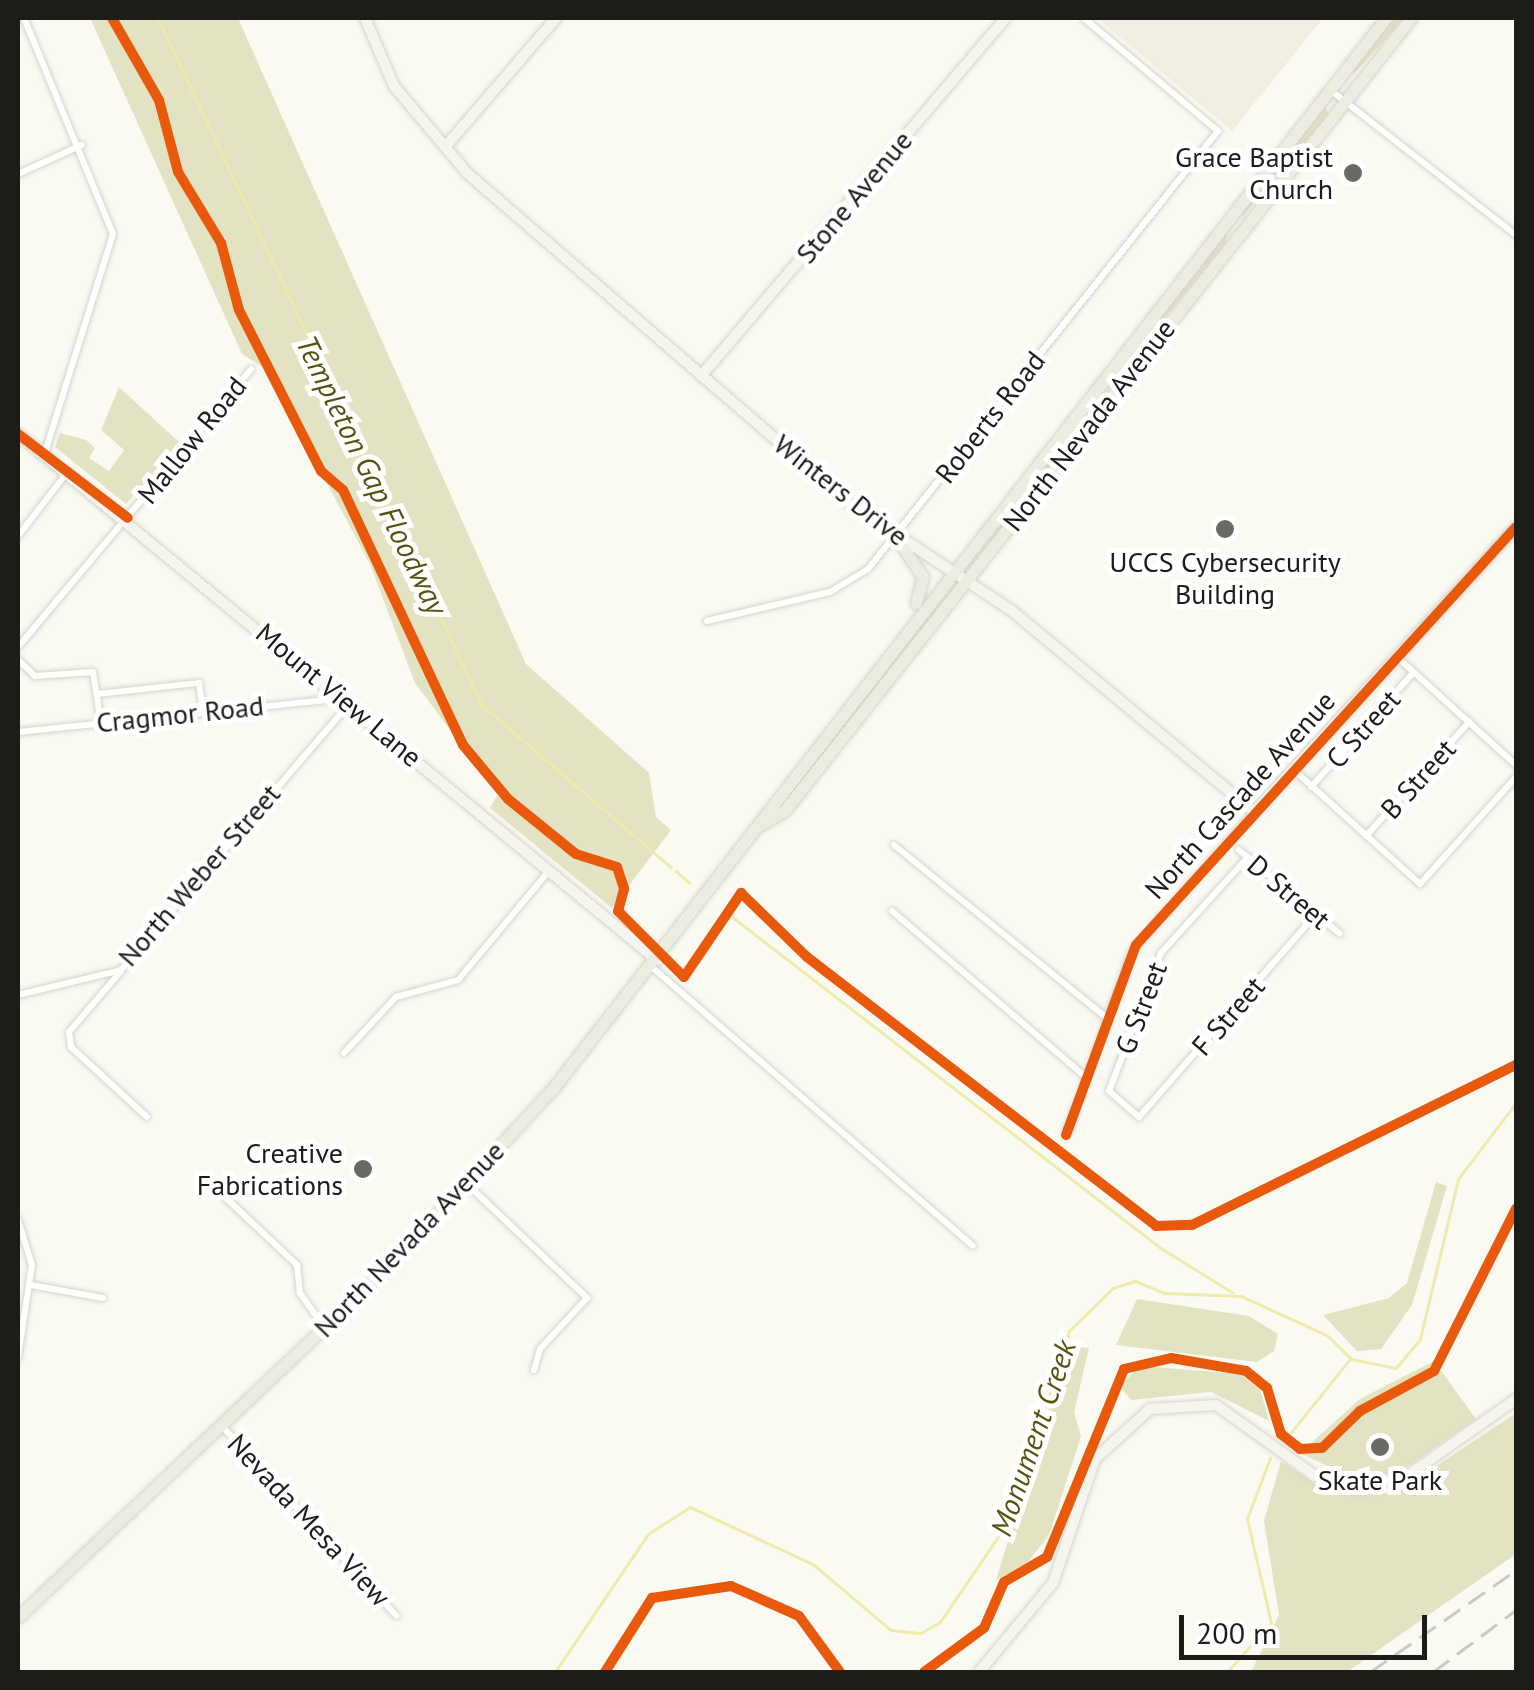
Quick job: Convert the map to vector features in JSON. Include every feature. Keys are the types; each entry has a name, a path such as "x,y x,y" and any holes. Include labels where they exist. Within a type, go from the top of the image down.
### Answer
{"main road":[{"name":"North Nevada Avenue","path":"18,1617 324,1327 467,1184 655,964 760,825 770,798 1386,18"},
{"name":"North Nevada Avenue","path":"760,825 786,810 1411,18"},
{"path":"896,537 923,578 903,628"}],"street":[{"path":"24,18 82,145 113,244 44,456"},
{"name":"Winters Drive","path":"365,18 394,86 446,146 702,376 896,537 966,581 1254,812"},
{"path":"446,146 556,18"},
{"name":"Stone Avenue","path":"702,376 1006,18"},
{"name":"Roberts Road","path":"707,621 844,586 896,537 1218,131 1084,18"},
{"path":"1330,89 1516,236"},
{"path":"18,174 82,145"},
{"path":"1226,220 1242,232"},
{"name":"Mallow Road","path":"18,647 250,370"},
{"path":"1104,374 1120,386"},
{"name":"Mount View Lane","path":"18,434 128,518 549,870 973,1246"},
{"path":"18,536 66,474"},
{"name":"North Cascade Avenue","path":"1066,1135 1136,944 1514,534"},
{"path":"1397,657 1516,765"},
{"path":"18,660 36,676 93,672 100,723"},
{"name":"C Street","path":"1311,786 1414,672"},
{"path":"96,694 199,683 203,711"},
{"name":"Cragmor Road","path":"18,732 203,711 346,701"},
{"name":"North Weber Street","path":"18,995 122,970 346,701"},
{"name":"B Street","path":"1366,836 1469,721"},
{"path":"1293,770 1420,884 1516,778"},
{"name":"D Street","path":"1228,841 1340,934"},
{"path":"894,845 1107,1018"},
{"name":"G Street","path":"1139,1117 1109,1091 1161,953 1248,858"},
{"path":"344,1053 396,997 458,980 549,870"},
{"path":"892,911 1086,1078"},
{"name":"F Street","path":"1139,1117 1316,914"},
{"path":"122,970 69,1032 71,1047 147,1117"},
{"path":"467,1184 587,1298 540,1349 534,1370"},
{"path":"226,1198 297,1265 300,1293 324,1327"},
{"path":"18,1220 32,1285 18,1356"},
{"path":"32,1285 102,1298"},
{"path":"979,1672 1053,1583 1095,1459 1150,1409 1216,1405 1315,1476 1360,1489 1407,1476 1516,1399"},
{"name":"Nevada Mesa View","path":"221,1425 396,1616"}],"shaded area":[{"path":"1097,18 1323,18 1232,131"}],"green space":[{"path":"90,18 238,18 526,664 649,773 656,817 671,830 612,908 490,808 498,794 415,683 370,564 266,369 242,354"},
{"path":"1392,18 1405,18 1353,75 1354,68"},
{"path":"1324,105 1329,114 1243,216 1242,212"},
{"path":"1224,233 1226,243 1121,371"},
{"path":"119,387 180,443 126,504 55,447 60,433 86,440 95,448 89,458 109,471 124,450 101,430"},
{"path":"1081,413 1087,421 987,547 993,537"},
{"path":"1436,1182 1447,1186 1412,1305 1381,1349 1357,1351 1323,1315 1389,1298 1407,1283"},
{"path":"1137,1299 1249,1316 1278,1334 1274,1351 1257,1362 1116,1345"},
{"path":"1081,1347 1089,1348 1074,1412 1081,1436 1049,1535 1027,1563 996,1580 1059,1375"},
{"path":"1434,1361 1476,1419 1401,1471 1356,1480 1300,1453 1360,1399"},
{"path":"1140,1366 1239,1374 1260,1389 1269,1421 1211,1392 1131,1400 1120,1386"},
{"path":"1516,1413 1516,1554 1347,1672 1251,1672 1279,1615 1264,1521 1281,1461 1332,1495 1396,1493"}],"waterway":[{"name":"Templeton Gap Floodway","path":"158,18 482,705 671,867"},
{"name":"Templeton Gap Floodway","path":"676,871 690,883"},
{"name":"Templeton Gap Floodway","path":"730,915 1161,1248 1232,1292"},
{"name":"Monument Creek","path":"555,1672 648,1534 690,1507 813,1564 891,1630 921,1633 940,1622 1011,1518 1069,1331 1113,1288 1135,1281 1164,1293 1241,1296 1327,1335 1352,1359 1396,1368 1420,1339 1458,1179 1516,1103"},
{"path":"1289,1435 1349,1360"},
{"path":"1227,1672 1271,1623 1247,1519 1270,1458"}],"railway":[{"path":"1370,1672 1516,1570"},
{"path":"1433,1672 1516,1610"}],"cycle path":[{"path":"112,18 159,100 178,172 221,243 239,310 321,471 343,490 463,745 508,799 576,854 617,867 624,889 618,911 684,977 741,893 807,957 1156,1226 1192,1225 1516,1065"},
{"path":"18,434 128,518"},
{"path":"1066,1135 1136,945 1516,527"},
{"path":"924,1672 984,1628 1004,1582 1047,1557 1124,1369 1171,1358 1246,1371 1267,1388 1281,1434 1300,1449 1322,1448 1360,1411 1434,1371 1516,1209"},
{"path":"605,1672 652,1598 731,1586 799,1616 840,1672"}],"place":[{"name":"Grace Baptist Church","path":"1353,173"},
{"name":"UCCS Cybersecurity Building","path":"1225,529"},
{"name":"Creative Fabrications","path":"363,1169"},
{"name":"Skate Park","path":"1380,1447"}]}
